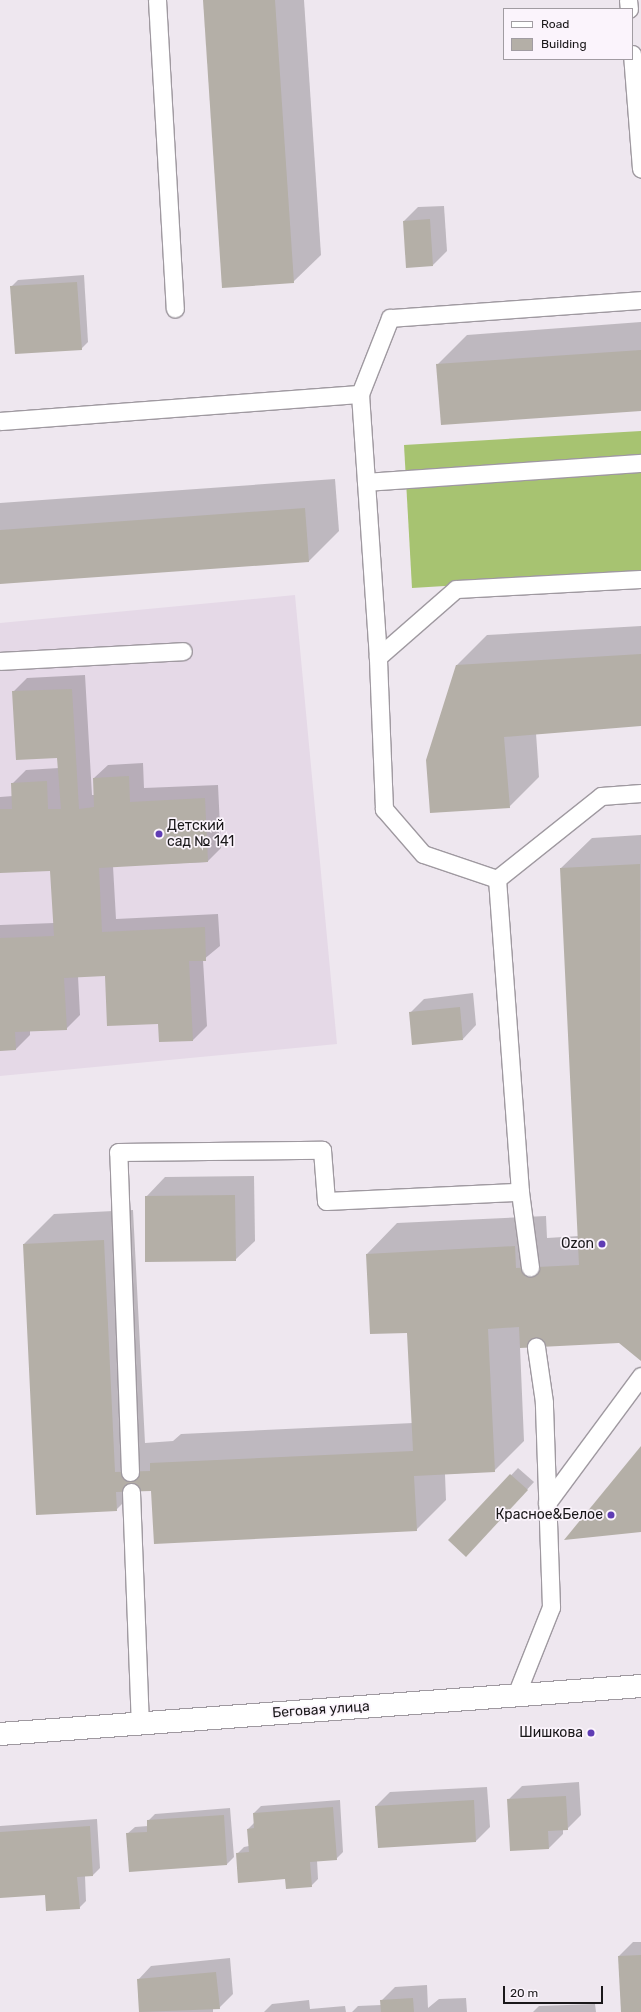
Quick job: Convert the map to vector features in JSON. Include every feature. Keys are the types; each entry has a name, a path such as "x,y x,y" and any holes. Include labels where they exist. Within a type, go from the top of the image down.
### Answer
{"street":[{"name":"Беговая улица","path":"0,1734 641,1686"}],"lane":[{"path":"157,0 175,308"},
{"path":"632,60 641,169"},
{"path":"497,879 423,854 384,809 378,657 360,394 390,318 641,300"},
{"path":"0,422 360,394"},
{"path":"366,482 641,463"},
{"path":"378,657 456,589 641,579"},
{"path":"0,661 183,651"},
{"path":"497,879 601,796 641,792"},
{"path":"497,879 520,1192 530,1267"},
{"path":"130,1472 118,1152 322,1150 326,1201 520,1192"},
{"path":"516,1695 551,1607 544,1402 536,1347"},
{"path":"547,1503 641,1376"},
{"path":"131,1492 140,1723"}],"shaded area":[{"name":"Детский сад № 141","path":"295,595 337,1044 0,1076 0,623"}],"green space":[{"path":"641,431 641,574 412,588 404,445"}],"building":[{"path":"203,0 275,0 294,283 222,288"},
{"path":"430,219 433,266 406,268 403,221"},
{"path":"77,282 82,350 15,354 10,286"},
{"path":"641,350 641,411 441,425 436,364"},
{"path":"305,508 309,562 0,584 0,530"},
{"path":"641,654 641,726 504,737 510,808 430,813 426,760 456,665"},
{"path":"72,689 79,809 94,807 93,778 129,776 130,802 205,798 208,862 99,868 102,932 205,927 206,961 189,961 193,1041 159,1042 158,1024 107,1026 105,976 64,978 67,1030 15,1032 16,1050 0,1051 0,938 54,936 50,871 0,873 0,809 12,809 11,783 47,781 48,809 61,809 57,758 16,760 12,691"},
{"path":"640,864 641,1361 619,1343 520,1348 519,1327 488,1329 495,1472 414,1476 417,1531 154,1544 151,1491 116,1492 117,1511 36,1515 23,1244 104,1240 115,1472 150,1471 150,1463 413,1451 407,1333 370,1334 366,1254 515,1246 516,1268 579,1265 560,868"},
{"path":"460,1007 463,1040 412,1045 409,1012"},
{"path":"235,1195 236,1261 145,1262 145,1196"},
{"path":"641,1446 641,1532 564,1540"},
{"path":"510,1474 528,1490 466,1557 448,1540"},
{"path":"566,1796 568,1830 548,1831 549,1849 510,1851 507,1799"},
{"path":"474,1800 476,1842 378,1848 375,1806"},
{"path":"333,1807 337,1860 310,1862 312,1887 286,1889 285,1879 238,1883 236,1853 249,1852 247,1829 254,1828 253,1813"},
{"path":"224,1815 227,1865 129,1872 126,1833 147,1832 147,1820"},
{"path":"90,1826 93,1876 77,1877 80,1909 46,1911 45,1895 0,1898 0,1832"},
{"path":"641,1955 641,2012 621,2012 618,1956"},
{"path":"216,1972 220,2009 139,2012 137,1979"},
{"path":"413,1998 414,2012 381,2012 380,2000"}],"place":[{"name":"Детский сад № 141","path":"159,834"},
{"name":"Ozon","path":"602,1244"},
{"name":"Красное&Белое","path":"611,1515"},
{"name":"Шишкова","path":"591,1733"}]}
